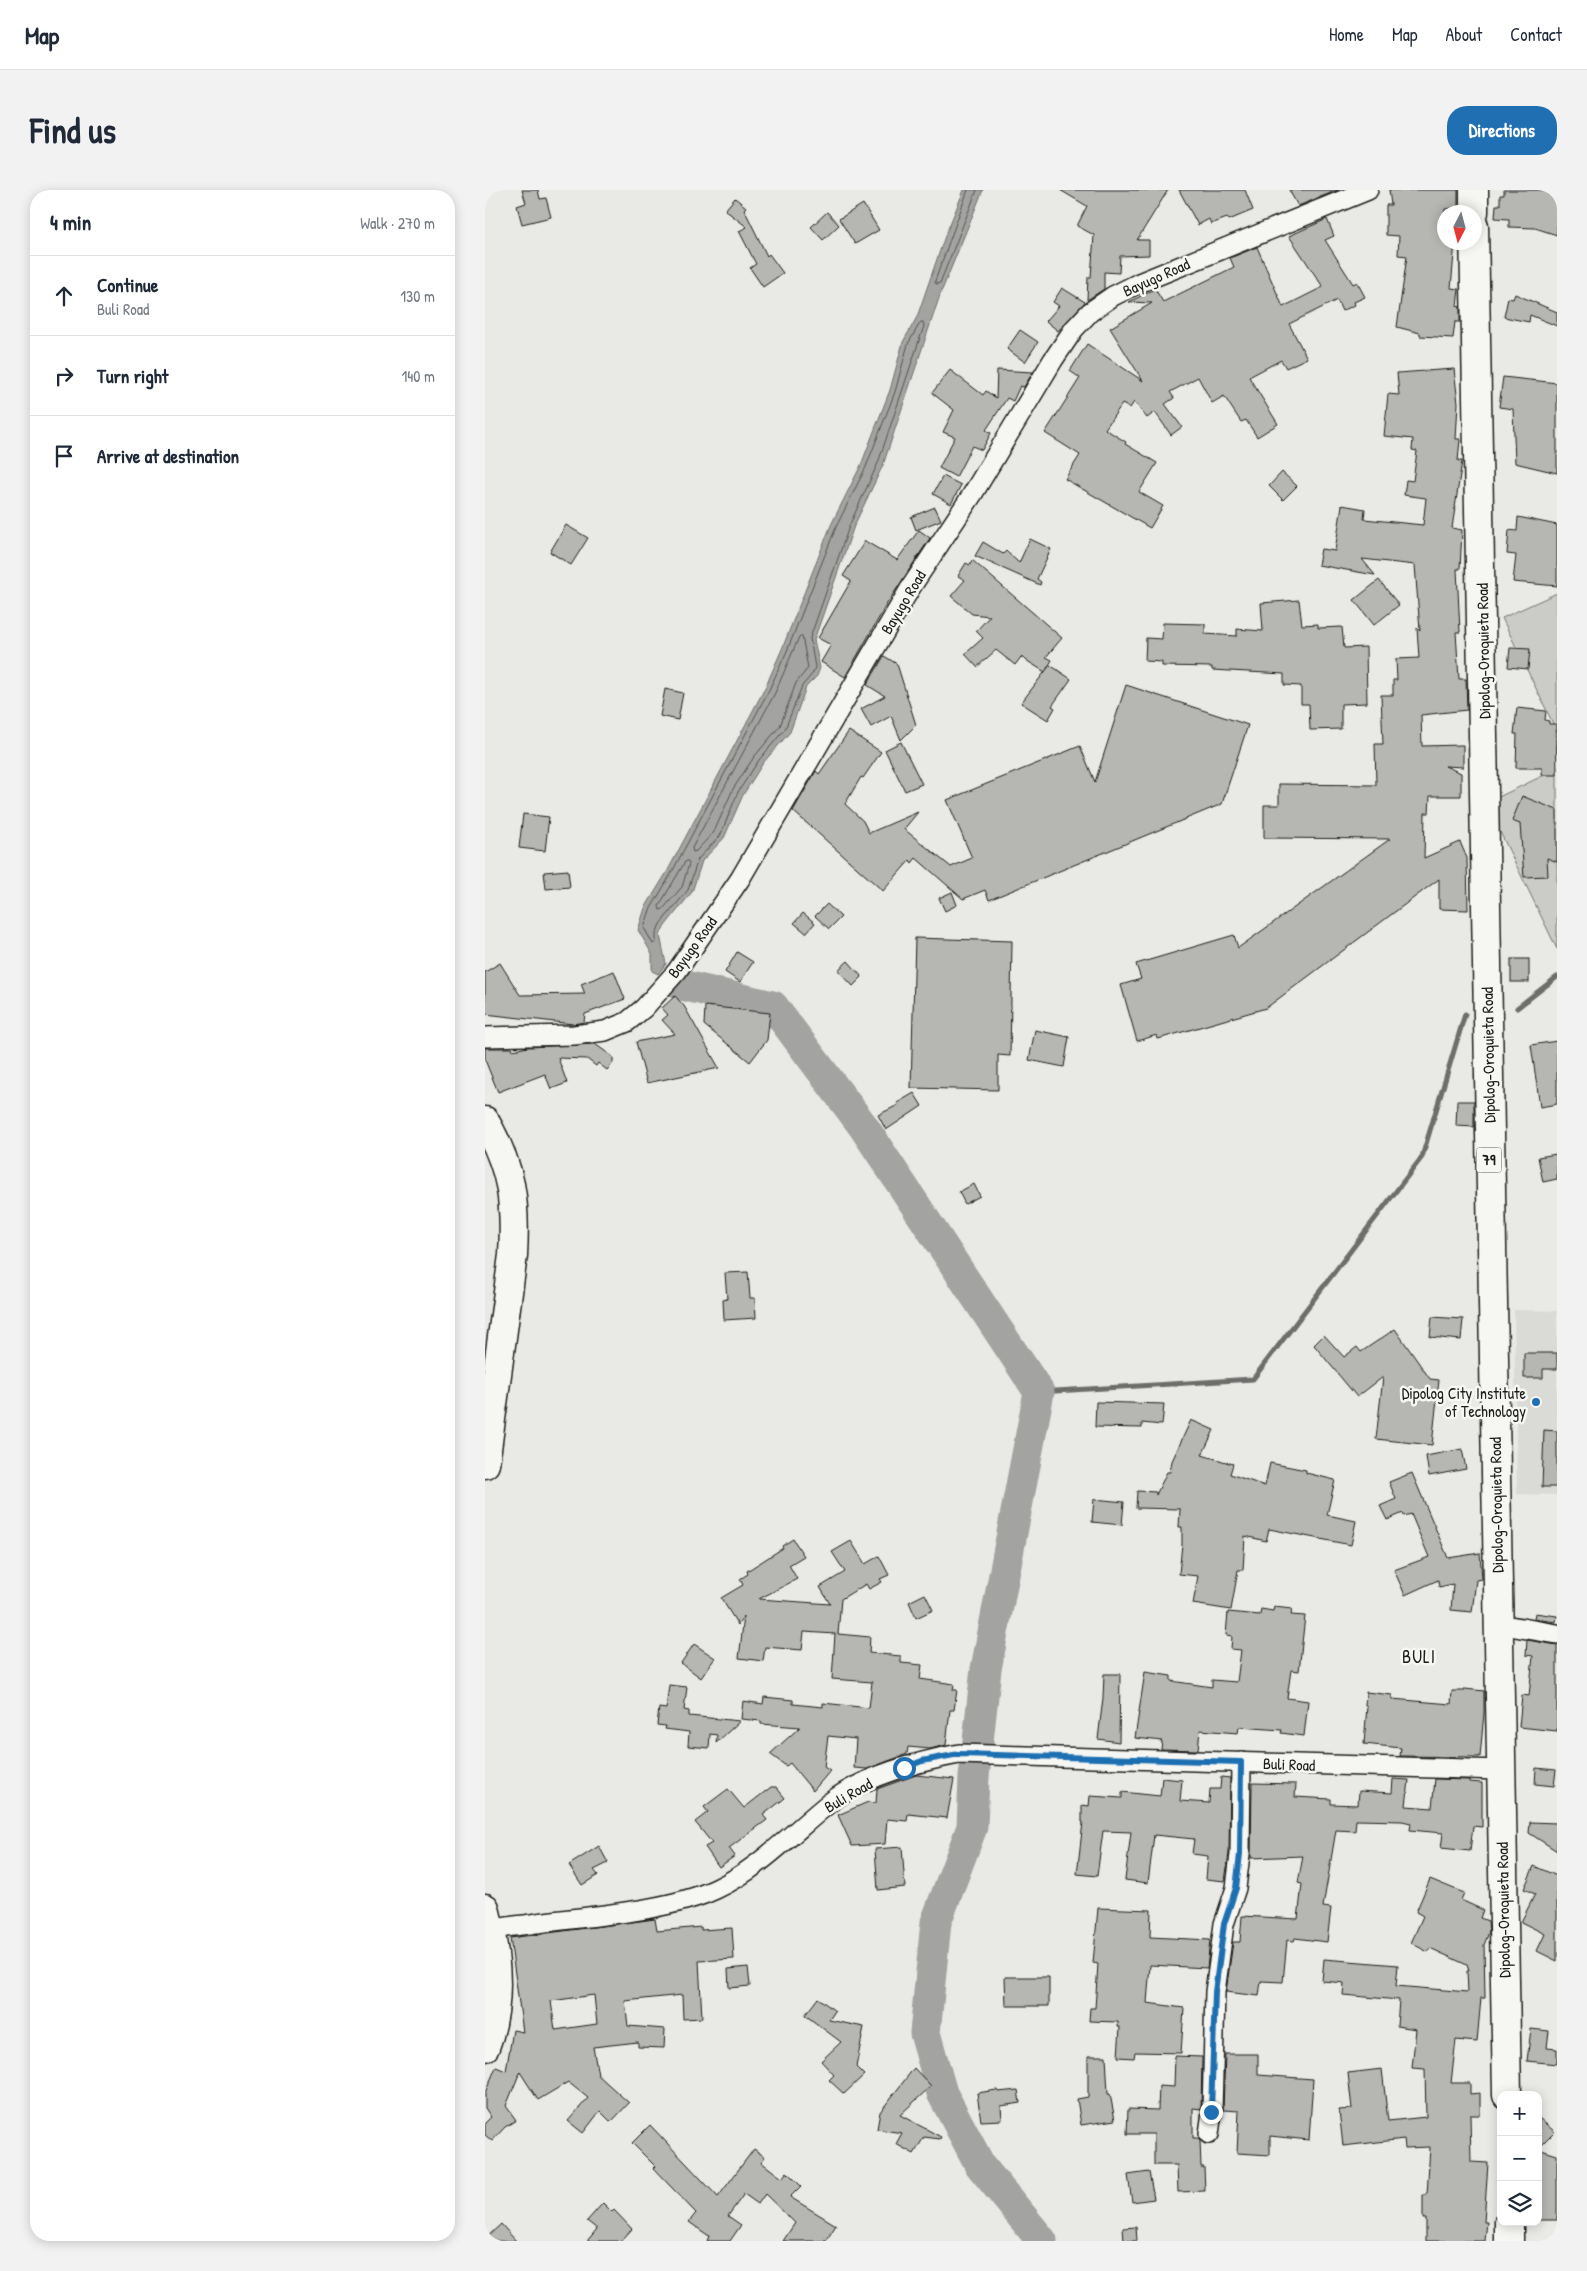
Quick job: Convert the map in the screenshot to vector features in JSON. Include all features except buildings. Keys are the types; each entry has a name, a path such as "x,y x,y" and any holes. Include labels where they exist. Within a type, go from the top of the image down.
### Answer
{"main road":[{"path":"1474,190 1474,205"},
{"name":"Dipolog-Oroquieta Road","path":"1475,250 1507,2091"},
{"path":"485,1120 505,1163 513,1192 515,1221 513,1256 485,1464"},
{"path":"485,2047 493,2023 496,1999 487,1923"},
{"path":"1509,2226 1509,2241"}],"street":[{"name":"Bayugo Road","path":"485,1037 574,1035 605,1031 627,1022 644,1008 677,971 740,879 823,734 911,587 972,495 1053,360 1074,329 1090,312 1113,296 1139,283 1368,190"},
{"path":"1498,1624 1557,1634"},
{"name":"Buli Road","path":"487,1923 644,1908 694,1898 717,1889 743,1873 787,1840 830,1803 853,1789 922,1761 959,1754 1501,1770"},
{"path":"1209,2134 1215,1992 1224,1924 1236,1888 1240,1854 1241,1762"}],"shaded area":[{"path":"1557,593 1557,732 1502,618"},
{"path":"1557,769 1557,949 1486,803"},
{"name":"Dipolog City Institute of Technology","path":"1514,1310 1557,1311 1557,1495 1517,1494"}],"water":[{"path":"964,190 983,190 940,295 883,465 854,526 814,640 820,668 817,676 806,687 790,732 763,763 743,795 724,838 702,861 692,892 660,935 666,964 658,974 652,971 652,954 638,930 645,908 667,872 765,688 831,525 861,465 890,390 903,342 917,317 945,236"}],"waterway":[{"path":"1517,1008 1557,977"},
{"path":"681,985 773,1006 863,1126 1039,1392 986,1669 974,1777 972,1827 936,1922 925,2033 942,2093 980,2165 1042,2241"},
{"path":"1039,1392 1253,1379 1422,1157 1465,1014"}],"place":[{"name":"Dipolog City Institute of Technology","path":"1536,1402"}],"district":[{"name":"BULI","path":"1419,1657"}],"route":[{"path":"904,1768 922,1761 959,1754 1241,1762 1240,1854 1236,1888 1221,1938 1215,1992 1211,2112"}]}
